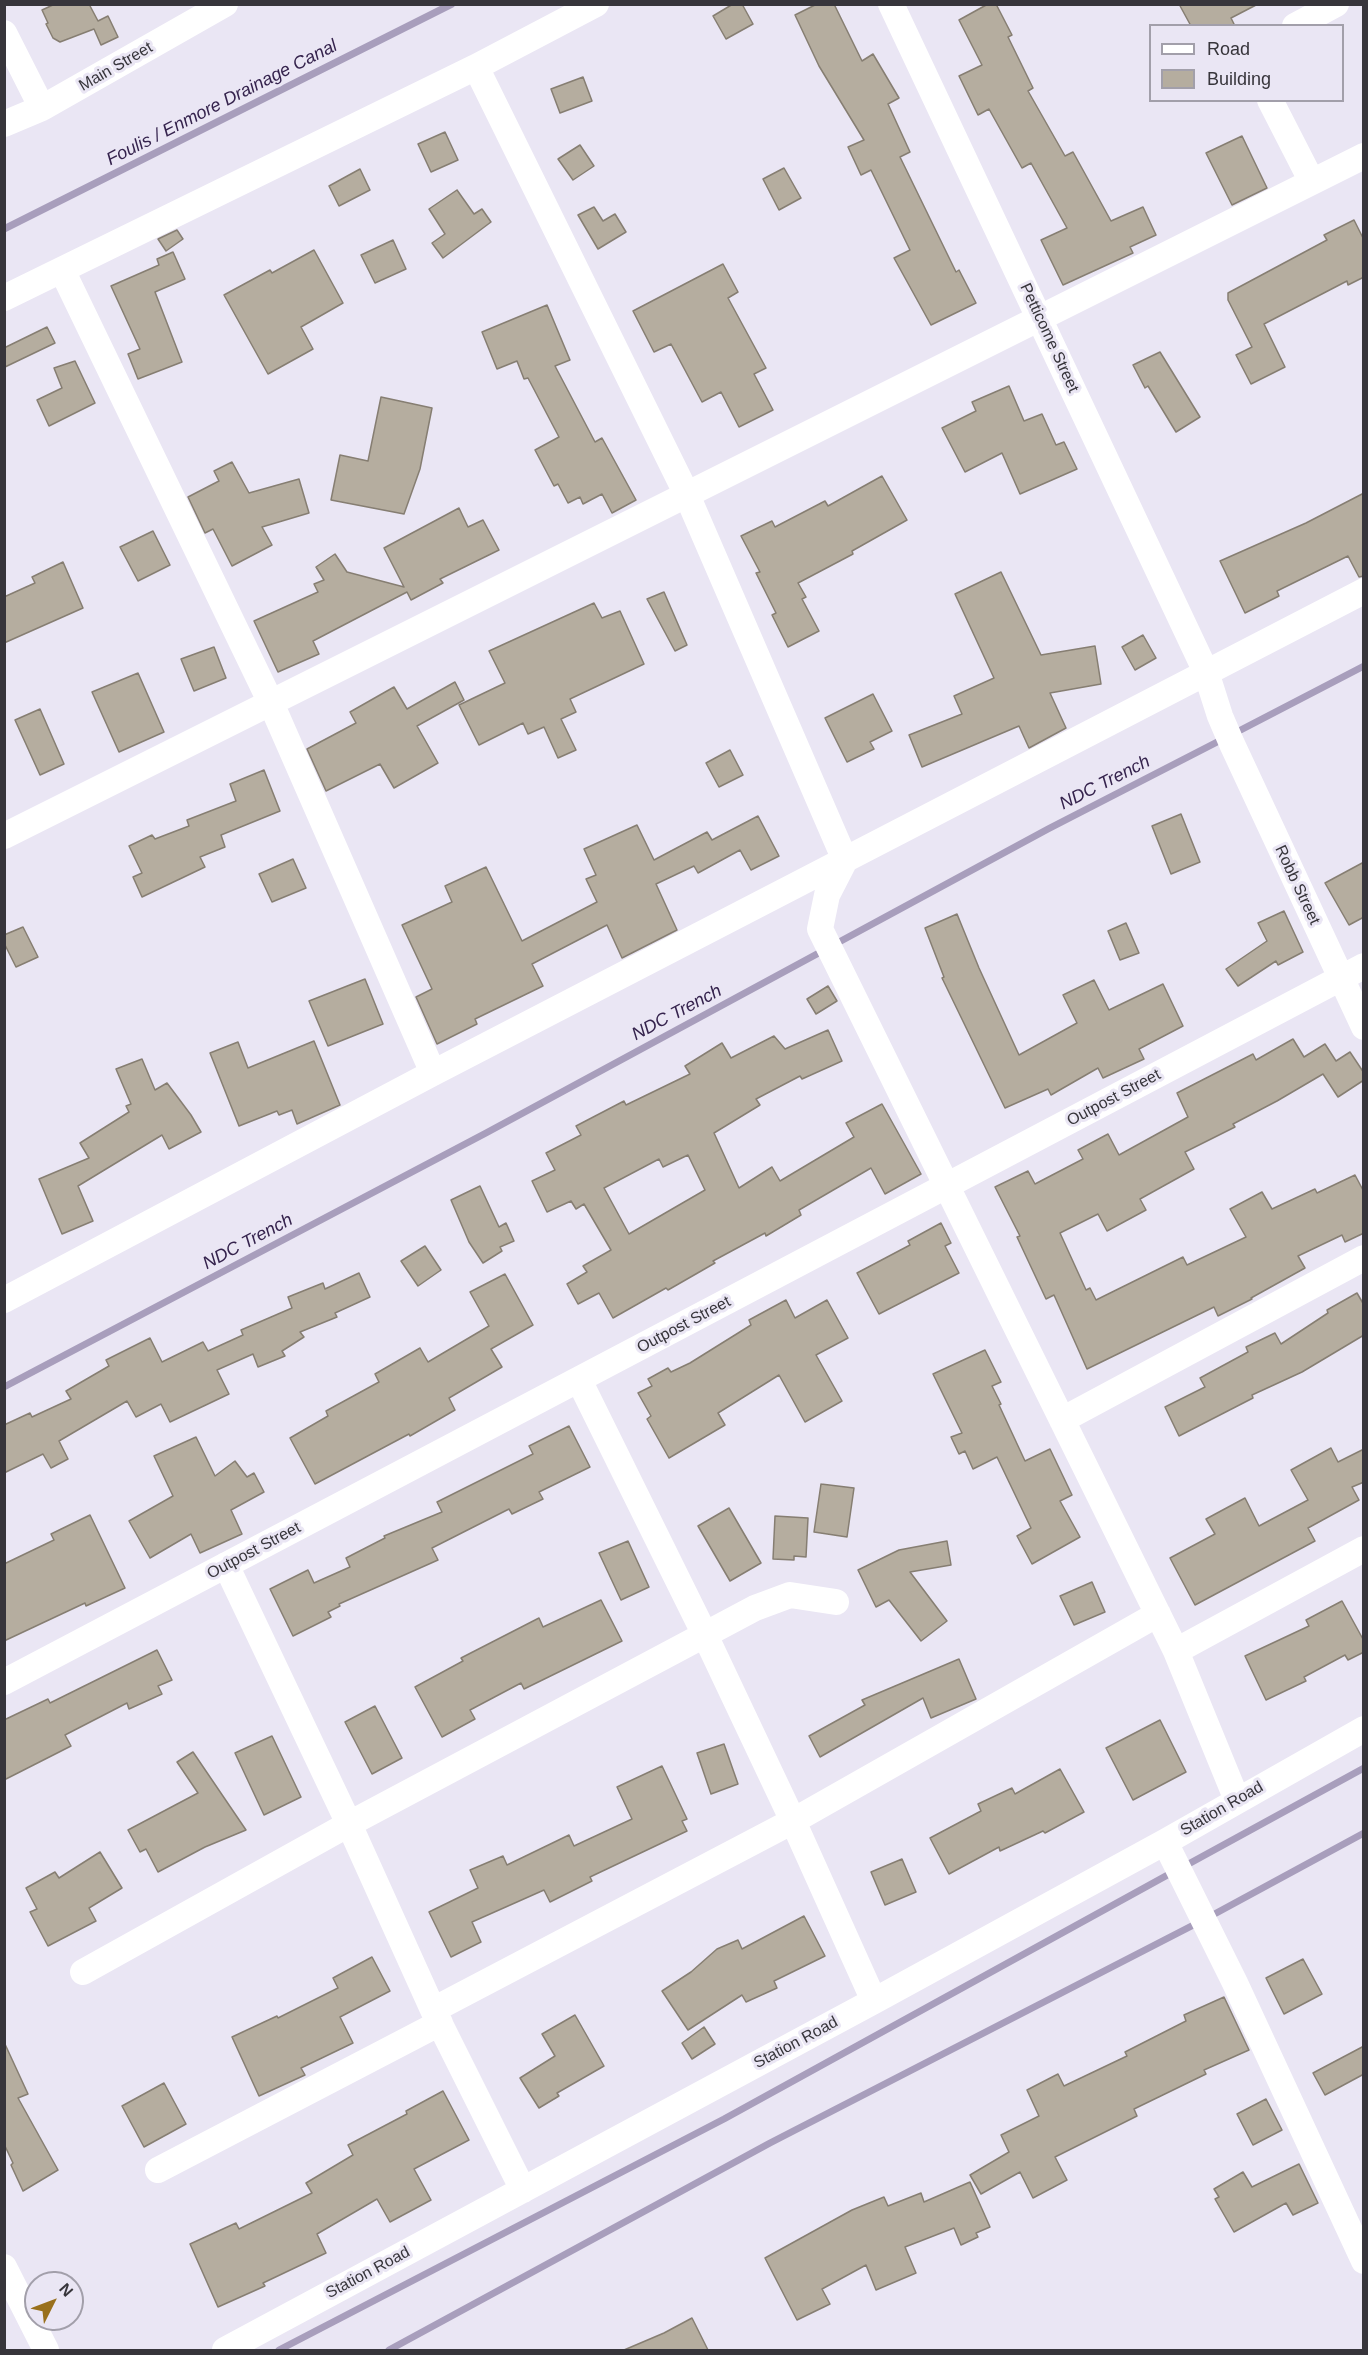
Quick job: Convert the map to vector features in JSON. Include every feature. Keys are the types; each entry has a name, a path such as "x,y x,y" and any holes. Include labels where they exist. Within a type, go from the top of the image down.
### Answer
{"street":[{"name":"Main Street","path":"4,124 42,108 225,4"},
{"path":"4,298 476,68 596,4"},
{"name":"Petticome Street","path":"891,4 1206,672 1220,716"},
{"path":"1299,24 1336,4"},
{"path":"4,33 42,108"},
{"path":"476,68 687,495 844,860 827,895 825,940 1176,1651 1237,1800"},
{"path":"1271,102 1312,182"},
{"path":"4,836 1364,156"},
{"path":"62,270 271,703 433,1073"},
{"path":"4,1300 433,1073 1364,591"},
{"name":"Robb Street","path":"1220,716 1364,1027"},
{"name":"Outpost Street","path":"4,1682 1364,966"},
{"path":"1062,1420 1364,1258"},
{"path":"579,1380 705,1635 793,1821 874,2001"},
{"path":"1176,1651 1364,1549"},
{"path":"226,1565 349,1824 437,2017 523,2190"},
{"path":"83,1972 349,1824 755,1608 790,1595 836,1602"},
{"path":"158,2170 793,1821 1158,1614"},
{"name":"Station Road","path":"225,2350 874,2001 1165,1842 1364,1729"},
{"path":"1165,1842 1230,1973 1364,2261"},
{"path":"4,2267 46,2350"}],"building":[{"path":"55,4 89,4 98,21 108,16 118,37 101,45 94,29 60,42 53,38 42,10"},
{"path":"733,4 742,4 753,24 726,39 713,16"},
{"path":"817,4 834,4 862,61 873,54 899,98 888,104 910,152 900,157 956,272 959,270 976,303 931,325 894,258 910,250 871,170 861,175 848,147 864,140 819,66 795,15"},
{"path":"988,4 996,4 1012,35 1008,37 1033,88 1028,91 1065,156 1073,152 1111,221 1143,207 1156,235 1130,247 1133,253 1063,285 1041,240 1067,228 1031,163 1022,168 989,109 978,115 959,76 982,65 959,20"},
{"path":"1179,4 1258,4 1231,18 1234,24 1190,24"},
{"path":"583,77 592,101 560,113 551,89"},
{"path":"445,132 458,160 431,172 418,144"},
{"path":"1242,136 1267,188 1232,205 1206,153"},
{"path":"580,145 594,166 573,180 558,159"},
{"path":"784,168 801,198 779,210 763,179"},
{"path":"360,169 370,190 339,206 329,186"},
{"path":"457,190 474,214 482,209 491,222 443,258 432,243 445,234 429,209"},
{"path":"594,207 603,221 615,214 626,232 598,249 578,215"},
{"path":"1354,220 1364,240 1364,277 1348,285 1347,281 1264,324 1285,367 1251,384 1236,355 1252,347 1228,300 1228,293 1327,240 1324,235"},
{"path":"177,230 183,239 166,251 158,239"},
{"path":"393,240 406,269 375,283 361,255"},
{"path":"314,250 343,303 301,327 313,349 268,374 224,295"},
{"path":"173,252 185,279 155,292 182,362 138,379 128,354 140,349 111,286 159,265 157,259"},
{"path":"723,264 738,292 728,298 766,368 754,374 773,410 739,427 721,392 702,402 671,344 654,352 633,311"},
{"path":"547,305 570,360 555,366 595,442 602,438 636,500 612,513 602,494 583,504 580,497 568,503 558,484 554,486 535,450 559,437 528,378 524,379 517,361 497,369 482,332"},
{"path":"47,327 55,343 5,367 4,348"},
{"path":"1160,352 1200,417 1176,432 1148,386 1145,388 1133,365"},
{"path":"75,361 95,403 49,426 37,400 62,388 54,368"},
{"path":"1009,386 1024,421 1042,414 1056,445 1064,442 1077,469 1020,494 1002,453 965,472 942,428 976,411 972,402"},
{"path":"381,397 432,408 420,469 404,514 331,500 340,455 368,461"},
{"path":"232,462 249,493 299,479 309,513 262,527 272,545 232,566 213,529 205,533 188,497 219,481 214,471"},
{"path":"882,476 907,520 852,551 853,554 798,583 806,597 802,599 819,631 788,647 772,615 776,613 756,573 760,572 741,536 772,521 775,527 825,501 828,506"},
{"path":"1364,493 1364,576 1359,577 1348,556 1277,591 1279,596 1245,613 1220,561 1306,523"},
{"path":"459,508 468,527 483,520 499,550 440,579 443,583 411,600 407,592 313,641 319,654 278,672 254,621 318,592 314,584 324,580 316,567 335,554 347,572 404,587 384,548"},
{"path":"153,531 170,565 138,581 120,547"},
{"path":"63,562 83,608 4,643 4,597 35,583 32,577"},
{"path":"1001,572 1041,655 1095,646 1101,684 1050,693 1066,728 1029,748 1019,726 922,767 909,735 962,714 954,696 994,678 955,594"},
{"path":"664,592 687,645 675,651 647,599"},
{"path":"594,603 602,618 620,611 644,664 570,699 576,712 561,719 576,750 558,758 544,727 528,734 523,723 479,745 459,705 505,683 489,651"},
{"path":"1143,635 1156,658 1135,670 1122,647"},
{"path":"214,647 226,678 194,691 181,659"},
{"path":"138,673 164,732 119,752 92,692"},
{"path":"455,682 464,700 417,726 438,763 394,788 380,764 326,791 307,749 356,723 350,712 394,687 407,709"},
{"path":"873,694 892,731 870,742 874,749 847,762 825,718"},
{"path":"40,709 64,764 40,775 15,720"},
{"path":"730,750 743,775 719,787 706,763"},
{"path":"264,770 280,811 221,835 225,847 200,857 205,867 142,897 133,877 142,873 129,846 152,835 155,839 189,826 187,820 236,801 230,784"},
{"path":"1181,814 1200,862 1171,874 1152,826"},
{"path":"758,816 779,856 751,870 740,850 698,873 694,866 656,884 677,930 622,958 607,925 532,964 543,986 475,1019 477,1024 437,1044 416,997 432,989 402,925 452,902 445,886 486,867 522,941 597,902 586,879 596,875 584,849 637,825 654,860 707,832 712,840"},
{"path":"293,859 306,888 272,902 259,874"},
{"path":"1364,862 1364,917 1349,925 1325,883"},
{"path":"1284,911 1303,952 1278,965 1276,961 1238,986 1226,969 1267,941 1258,923"},
{"path":"957,914 1019,1055 1077,1023 1063,995 1094,980 1109,1010 1163,984 1183,1026 1139,1049 1144,1059 1103,1078 1098,1068 1051,1095 1048,1089 1005,1108 942,978 944,977 925,928"},
{"path":"1126,923 1139,953 1120,960 1108,931"},
{"path":"23,927 38,957 16,967 4,943 4,935"},
{"path":"365,979 383,1024 328,1046 309,1001"},
{"path":"828,986 837,1001 816,1014 807,999"},
{"path":"828,1030 842,1061 802,1079 800,1076 756,1099 760,1105 714,1133 739,1188 772,1167 780,1181 854,1137 846,1123 882,1104 921,1174 885,1194 871,1168 799,1210 801,1215 766,1236 765,1233 713,1261 715,1263 668,1290 666,1288 613,1318 599,1293 578,1304 567,1284 587,1272 583,1266 611,1250 584,1204 576,1209 571,1201 547,1212 532,1181 555,1170 546,1153 581,1135 576,1126 624,1101 626,1105 690,1074 685,1066 722,1043 731,1058 774,1036 785,1049","holes":["688,1155 705,1190 629,1234 604,1188 659,1159 663,1167"]},
{"path":"1293,1039 1304,1057 1325,1044 1336,1061 1350,1052 1364,1073 1364,1080 1338,1097 1323,1074 1233,1124 1235,1127 1185,1152 1194,1169 1140,1199 1146,1210 1107,1231 1098,1214 1060,1233 1086,1290 1090,1288 1096,1300 1183,1257 1187,1265 1246,1237 1230,1209 1262,1192 1272,1209 1315,1189 1317,1193 1355,1175 1364,1192 1364,1233 1345,1242 1342,1235 1298,1256 1305,1268 1218,1316 1214,1307 1087,1369 1054,1295 1046,1299 1017,1237 1020,1236 995,1187 1028,1171 1035,1184 1083,1159 1078,1150 1108,1134 1119,1155 1188,1117 1177,1093 1253,1054 1256,1060"},
{"path":"314,1041 340,1105 297,1124 292,1110 279,1115 277,1111 239,1126 210,1053 238,1042 248,1068"},
{"path":"142,1059 155,1090 167,1083 201,1132 169,1149 162,1135 78,1186 93,1221 62,1234 39,1179 89,1158 80,1143 129,1112 126,1106 131,1104 116,1069"},
{"path":"480,1186 499,1227 506,1223 514,1241 500,1247 502,1251 483,1263 469,1242 451,1200"},
{"path":"941,1223 951,1243 945,1246 959,1273 879,1314 857,1273 910,1245 908,1241"},
{"path":"425,1246 441,1270 418,1286 401,1261"},
{"path":"359,1273 370,1297 335,1313 337,1317 300,1332 304,1337 282,1351 285,1356 258,1367 253,1354 217,1370 229,1394 170,1422 161,1404 136,1417 127,1401 59,1441 68,1459 51,1468 43,1454 4,1473 4,1425 30,1413 32,1417 71,1399 66,1391 109,1366 106,1360 150,1338 162,1362 203,1342 208,1351 243,1335 241,1330 292,1308 288,1297 323,1283 325,1289"},
{"path":"505,1274 533,1325 491,1349 502,1367 449,1398 455,1410 410,1436 409,1434 315,1484 290,1438 328,1416 326,1411 379,1382 375,1374 420,1348 428,1362 489,1326 470,1292"},
{"path":"1357,1293 1364,1305 1364,1335 1302,1372 1252,1395 1253,1398 1179,1436 1165,1407 1205,1387 1200,1378 1248,1352 1246,1347 1275,1333 1281,1344 1328,1313 1327,1310"},
{"path":"786,1300 795,1318 827,1300 848,1338 816,1355 842,1401 805,1422 779,1375 718,1413 725,1425 669,1458 647,1419 651,1416 638,1393 652,1386 648,1379 668,1368 671,1372 690,1363 751,1325 749,1320"},
{"path":"985,1350 1001,1382 992,1386 1025,1461 1050,1449 1072,1495 1060,1501 1080,1537 1032,1564 1017,1536 1031,1528 997,1457 973,1469 965,1451 959,1454 951,1437 962,1433 933,1374"},
{"path":"569,1426 590,1467 539,1492 543,1499 512,1514 509,1509 432,1548 438,1560 339,1604 340,1606 328,1612 331,1617 293,1636 270,1589 308,1570 314,1583 350,1567 346,1558 385,1538 384,1536 442,1512 437,1502 533,1454 529,1446"},
{"path":"196,1437 215,1476 235,1461 247,1477 254,1473 264,1492 231,1510 242,1534 200,1553 191,1534 150,1558 129,1521 173,1496 154,1456"},
{"path":"1331,1448 1338,1462 1364,1449 1364,1482 1352,1487 1359,1500 1308,1528 1315,1541 1195,1605 1170,1558 1215,1534 1206,1519 1245,1498 1259,1526 1308,1500 1291,1470"},
{"path":"821,1484 854,1488 847,1537 814,1532"},
{"path":"729,1508 761,1563 730,1581 698,1526"},
{"path":"90,1515 125,1588 86,1606 85,1603 4,1641 4,1564 54,1540 51,1534"},
{"path":"775,1516 808,1518 806,1557 794,1556 794,1560 773,1559"},
{"path":"628,1541 649,1587 621,1600 599,1553"},
{"path":"947,1541 951,1565 910,1572 947,1621 921,1641 889,1600 876,1607 858,1570 899,1550"},
{"path":"1092,1582 1105,1612 1074,1625 1060,1596"},
{"path":"601,1600 622,1641 524,1689 521,1683 470,1710 475,1719 442,1737 415,1687 463,1661 461,1658 539,1618 543,1627"},
{"path":"1342,1601 1364,1641 1364,1652 1348,1660 1345,1655 1304,1677 1306,1681 1266,1700 1245,1656 1309,1626 1306,1620"},
{"path":"157,1650 172,1680 158,1686 162,1694 129,1709 127,1703 65,1735 71,1746 4,1780 4,1720 48,1699 50,1703"},
{"path":"959,1659 976,1699 931,1718 923,1698 820,1757 809,1736 865,1705 862,1700"},
{"path":"375,1706 402,1758 372,1774 345,1722"},
{"path":"1160,1720 1186,1772 1133,1800 1106,1748"},
{"path":"272,1736 301,1797 264,1815 235,1753"},
{"path":"724,1744 738,1784 711,1794 697,1753"},
{"path":"193,1752 246,1830 205,1847 158,1872 146,1849 140,1852 128,1830 198,1793 177,1762"},
{"path":"662,1766 687,1819 682,1821 687,1831 590,1877 592,1881 550,1902 544,1890 472,1922 481,1942 451,1957 429,1912 478,1888 470,1870 503,1856 507,1865 569,1835 574,1846 632,1819 617,1787"},
{"path":"1060,1769 1084,1812 1045,1833 1043,1831 1000,1851 999,1847 949,1874 930,1838 981,1811 978,1804 1012,1788 1015,1794"},
{"path":"100,1852 122,1888 89,1908 96,1921 48,1946 30,1912 37,1909 26,1888 55,1872 59,1878"},
{"path":"902,1859 916,1892 885,1905 871,1872"},
{"path":"804,1916 825,1956 774,1981 777,1988 746,2002 742,1995 688,2030 662,1991 691,1972 717,1949 738,1940 742,1949"},
{"path":"372,1957 390,1991 340,2017 353,2043 301,2068 305,2075 259,2096 232,2037 277,2016 278,2018 338,1988 333,1978"},
{"path":"1303,1959 1322,1994 1284,2014 1266,1978"},
{"path":"1224,1997 1249,2050 1204,2070 1206,2074 1134,2109 1137,2116 1055,2157 1067,2180 1033,2198 1020,2172 981,2194 970,2175 1009,2152 1001,2135 1039,2116 1027,2090 1058,2074 1064,2086 1127,2056 1125,2052 1186,2021 1184,2015"},
{"path":"575,2015 604,2066 557,2093 559,2096 539,2108 520,2078 555,2056 542,2034"},
{"path":"704,2027 715,2044 692,2059 682,2043"},
{"path":"4,2042 28,2094 18,2098 58,2170 23,2191 4,2144"},
{"path":"1364,2046 1364,2074 1325,2095 1313,2073"},
{"path":"164,2083 186,2124 144,2147 122,2106"},
{"path":"443,2091 469,2140 414,2169 431,2200 390,2222 377,2199 317,2234 326,2253 263,2283 265,2286 218,2307 190,2244 236,2223 239,2229 312,2193 306,2183 353,2155 348,2145 407,2114 406,2111"},
{"path":"1266,2099 1282,2130 1253,2145 1237,2114"},
{"path":"1299,2164 1318,2203 1293,2215 1286,2203 1234,2232 1215,2199 1219,2197 1214,2189 1243,2172 1252,2187"},
{"path":"970,2182 990,2227 976,2233 978,2237 961,2245 954,2228 905,2247 916,2273 876,2290 866,2265 822,2289 830,2304 797,2320 765,2258 852,2210 884,2197 888,2206 921,2193 924,2202"},
{"path":"692,2318 708,2350 624,2350 664,2333"}],"waterway":[{"name":"Foulis / Enmore Drainage Canal","path":"4,229 452,4"},
{"name":"NDC Trench","path":"1233,734 1364,666"},
{"name":"NDC Trench","path":"4,1387 486,1133 1048,829 1223,739"},
{"path":"1183,1867 1364,1768"},
{"path":"389,2350 770,2143 1209,1917 1364,1833"},
{"path":"279,2350 724,2119 1173,1872"}]}
